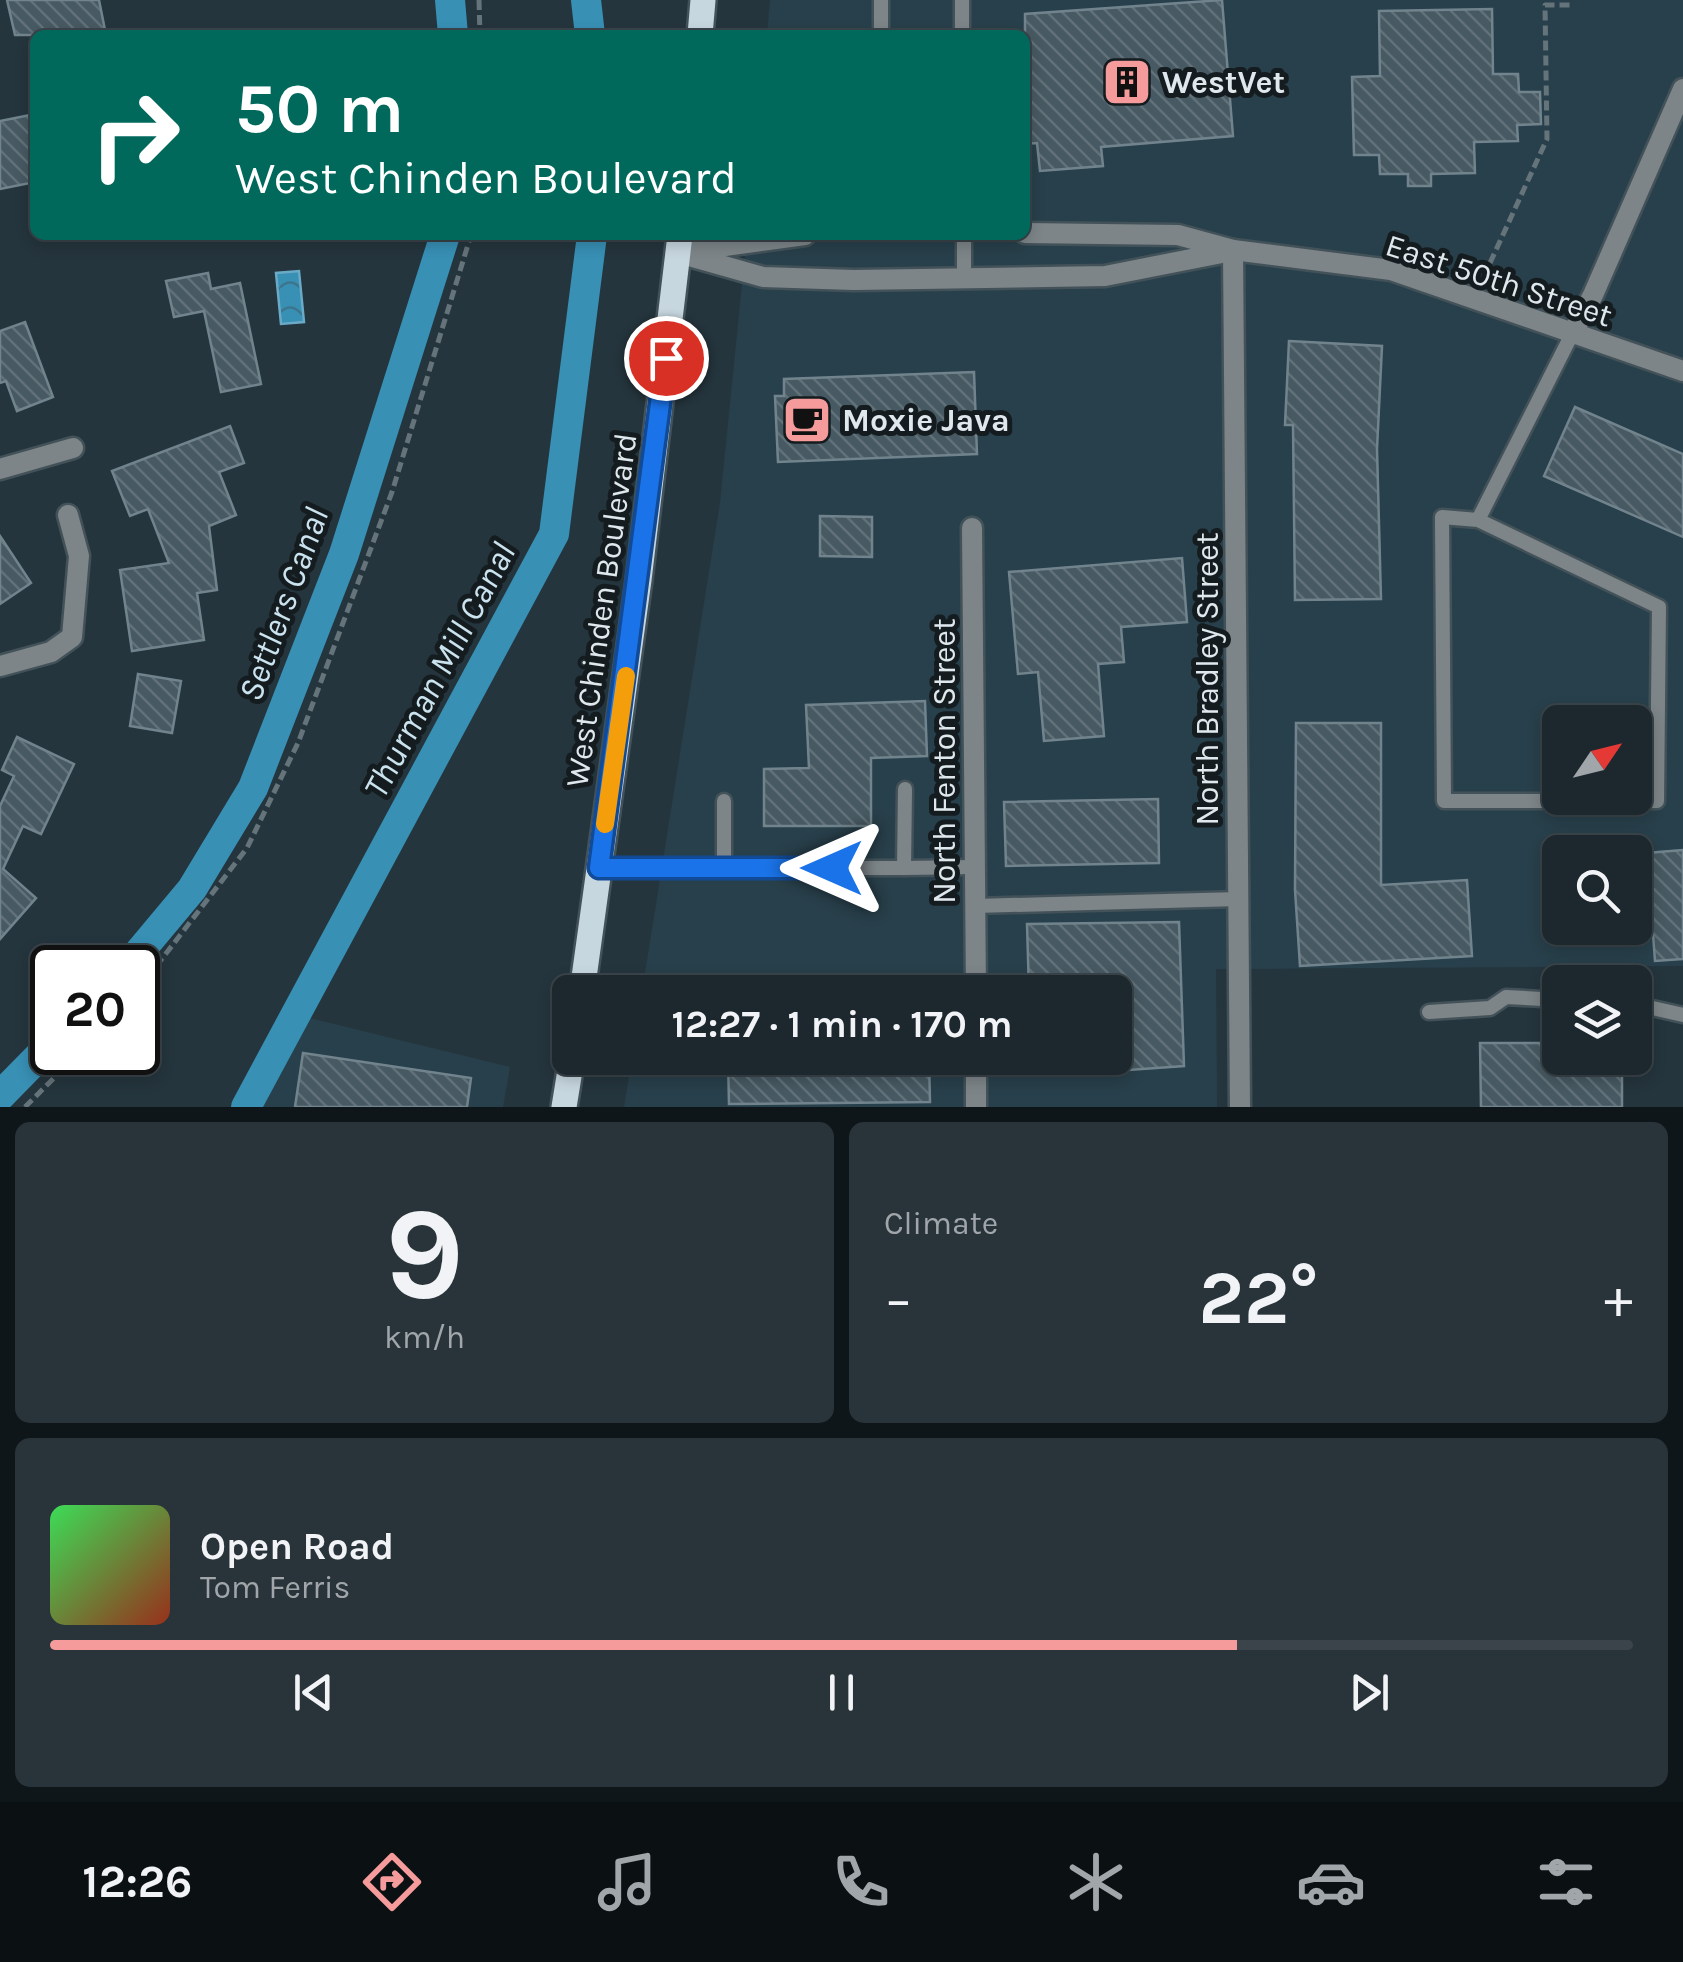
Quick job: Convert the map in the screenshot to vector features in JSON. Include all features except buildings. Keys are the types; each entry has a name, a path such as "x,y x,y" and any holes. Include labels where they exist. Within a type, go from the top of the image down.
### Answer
{"main road":[{"path":"700,30 703,0"},
{"name":"West Chinden Boulevard","path":"584,975 648,515 679,244"},
{"path":"564,1107 569,1075"}],"street":[{"path":"1572,334 1594,295 1683,89"},
{"name":"East 50th Street","path":"1030,233 1178,236 1234,250 1391,270 1683,370"},
{"path":"679,244 735,240"},
{"name":"East 50th Street","path":"679,244 763,276 1104,276 1234,250"},
{"name":"North Bradley Street","path":"1234,250 1240,1107"},
{"path":"0,469 73,448"},
{"path":"0,666 51,652 72,637 79,556 68,516"},
{"name":"North Fenton Street","path":"972,528 976,975"},
{"path":"976,1075 976,1107"}],"lane":[{"path":"881,0 881,30"},
{"path":"962,0 962,30"},
{"path":"964,240 964,278"},
{"path":"1478,520 1572,334"},
{"path":"1442,517 1478,520 1658,607 1658,801 1444,801 1442,517"},
{"path":"904,868 906,788"},
{"path":"724,800 724,868"},
{"path":"599,868 975,867"},
{"path":"975,906 1238,899"},
{"path":"1429,1012 1490,1008 1506,997 1542,999"},
{"path":"1652,1008 1683,1015"}],"path":[{"path":"479,0 480,30"},
{"path":"1490,263 1547,139 1546,5 1571,5"},
{"path":"160,961 247,848 298,744 392,492 469,240"},
{"path":"25,1107 57,1075"}],"shaded area":[{"path":"770,0 1683,0 1683,966 1216,969 1217,1107 624,1107 629,1075 1132,1075 1132,975 645,975 720,503 746,240 1030,240 1030,30 767,30"},
{"path":"289,1013 510,1067 503,1107 237,1107"}],"water":[{"path":"299,271 304,322 281,324 276,273"}],"waterway":[{"name":"Settlers Canal","path":"450,0 453,30"},
{"name":"Thurman Mill Canal","path":"586,0 589,30"},
{"name":"Settlers Canal","path":"145,945 192,889 253,788 344,554 443,240"},
{"name":"Thurman Mill Canal","path":"246,1107 554,534 591,240"},
{"name":"Settlers Canal","path":"0,1096 30,1065"}],"slow traffic":[{"path":"605,824 626,676"}],"place":[{"name":"WestVet","path":"1127,82"},
{"name":"Moxie Java","path":"807,420"}],"route":[{"path":"666,358 640,580 599,868 832,868"}]}
